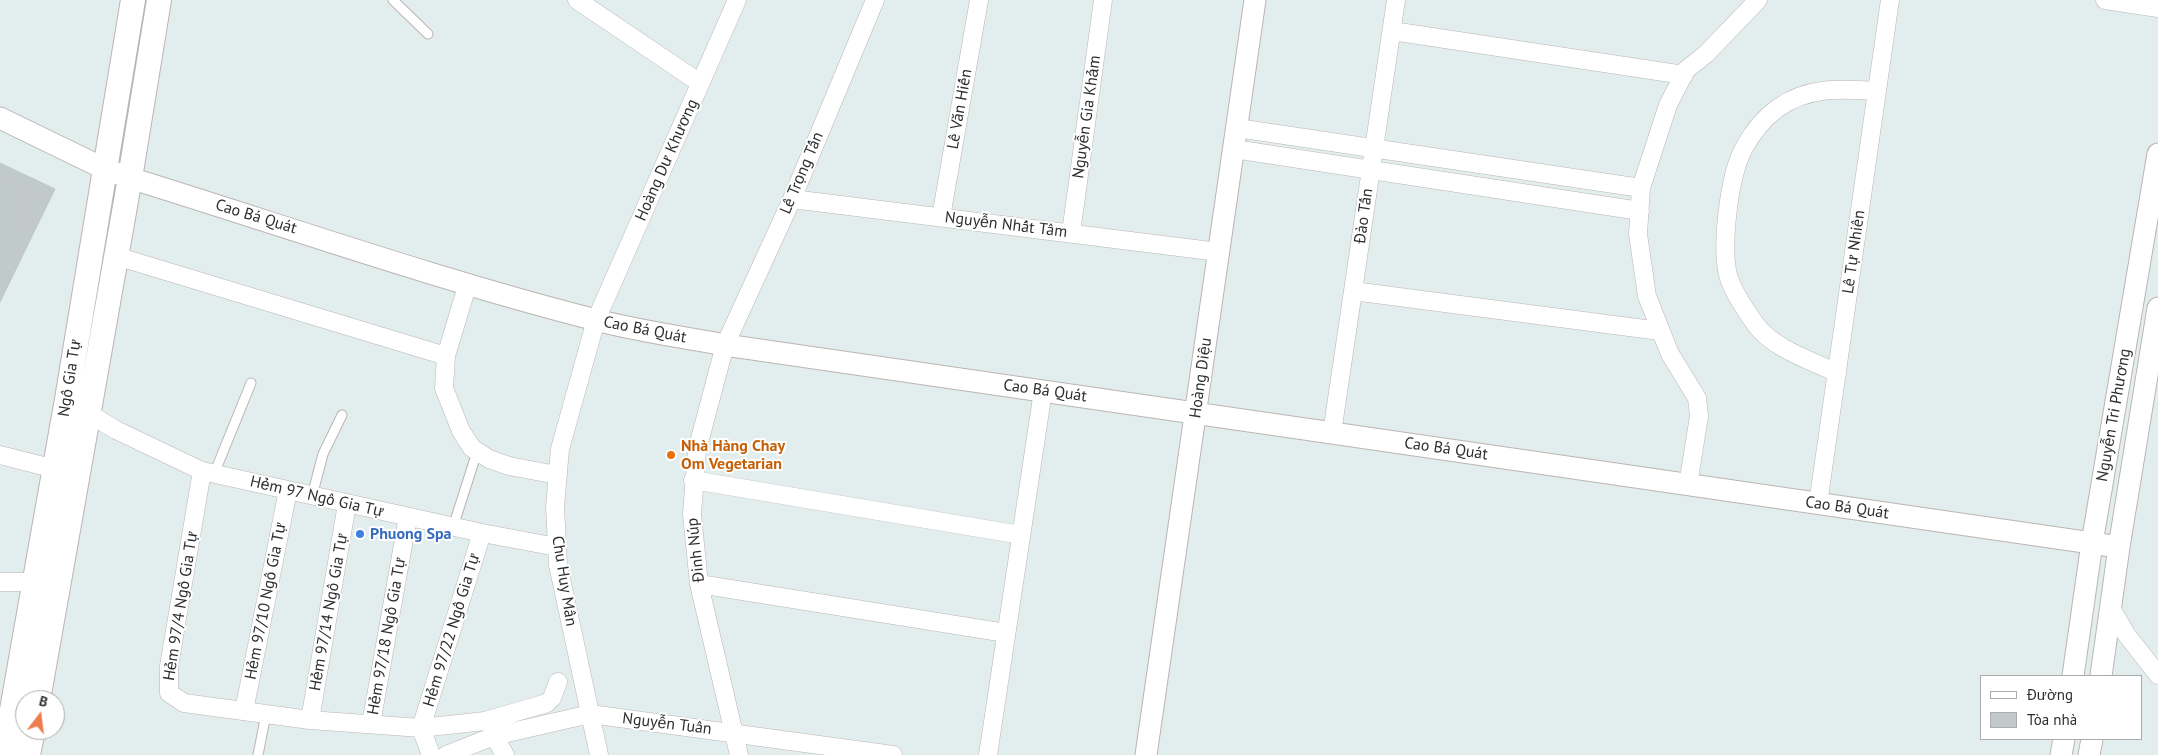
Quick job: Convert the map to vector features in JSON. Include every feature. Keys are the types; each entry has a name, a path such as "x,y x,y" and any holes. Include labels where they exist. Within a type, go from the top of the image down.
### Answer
{"main road":[{"path":"132,7 162,1"},
{"name":"Ngô Gia Tự","path":"40,690 162,1"},
{"name":"Ngô Gia Tự","path":"4,755 67,399 132,7"},
{"path":"67,399 88,413"},
{"path":"34,582 58,586"},
{"path":"28,755 30,740"}],"street":[{"path":"577,0 700,83"},
{"name":"Hoàng Dư Khương","path":"596,320 737,0"},
{"name":"Lê Trọng Tấn","path":"726,345 792,198 875,0"},
{"name":"Lê Văn Hiến","path":"941,218 979,0"},
{"name":"Nguyễn Gia Khảm","path":"1071,233 1104,0"},
{"name":"Hoàng Diệu","path":"1146,755 1255,0"},
{"name":"Đào Tấn","path":"1332,433 1396,0"},
{"path":"1688,485 1699,416 1696,398 1670,354 1647,296 1638,234 1641,188 1668,105 1686,70 1706,54 1758,0"},
{"name":"Lê Tự Nhiên","path":"1818,504 1890,0"},
{"path":"2105,0 2158,8"},
{"path":"1392,32 1684,75"},
{"path":"1837,373 1780,345 1757,326 1739,297 1728,276 1726,241 1730,198 1743,149 1756,127 1778,108 1798,97 1830,88 1877,91"},
{"name":"Cao Bá Quát","path":"0,118 105,169 130,178 468,283 596,320 726,345 2119,547"},
{"path":"1236,128 1641,188"},
{"path":"1234,149 1640,211"},
{"name":"Nguyễn Tri Phương","path":"2073,675 2092,544 2158,154"},
{"name":"Nguyễn Nhất Tâm","path":"792,198 1219,252"},
{"path":"116,256 446,356"},
{"path":"468,283 446,356 444,388 449,405 461,431 472,448 489,459 509,466 557,475"},
{"path":"1353,291 1660,331"},
{"name":"Nguyễn Tri Phương","path":"2101,675 2119,547 2158,308"},
{"name":"Chu Huy Mân","path":"596,320 560,449 555,507 558,565 599,755"},
{"name":"Đinh Núp","path":"726,345 697,450 692,480 692,514 699,584 738,755"},
{"path":"988,755 1044,391"},
{"name":"Hẻm 97 Ngô Gia Tự","path":"88,413 116,430 208,472 453,527 557,547"},
{"path":"0,455 55,469"},
{"name":"Hẻm 97/4 Ngô Gia Tự","path":"208,472 167,685 169,693 184,704 310,720 421,728 485,721 547,703 552,698 558,682"},
{"path":"692,480 1021,535"},
{"name":"Hẻm 97/10 Ngô Gia Tự","path":"244,711 288,490"},
{"name":"Hẻm 97/14 Ngô Gia Tự","path":"310,720 347,504"},
{"name":"Hẻm 97/18 Ngô Gia Tự","path":"371,724 408,517"},
{"name":"Hẻm 97/22 Ngô Gia Tự","path":"421,728 482,533"},
{"path":"0,582 34,582"},
{"path":"699,584 1006,633"},
{"path":"2111,608 2126,634 2158,676"},
{"name":"Nguyễn Tuân","path":"446,755 494,736 590,714 893,755"},
{"path":"421,728 431,755"},
{"path":"494,736 505,755"},
{"path":"2061,755 2064,740"},
{"path":"2089,755 2092,740"}],"lane":[{"path":"393,0 428,34"},
{"path":"208,472 250,383"},
{"path":"312,496 324,454 342,415"},
{"path":"453,527 477,452"},
{"path":"258,755 266,714"}],"building":[{"path":"0,163 55,189 0,302"}],"place":[{"name":"Nhà Hàng Chay Om Vegetarian","path":"671,455"},
{"name":"Phuong Spa","path":"360,534"}]}
